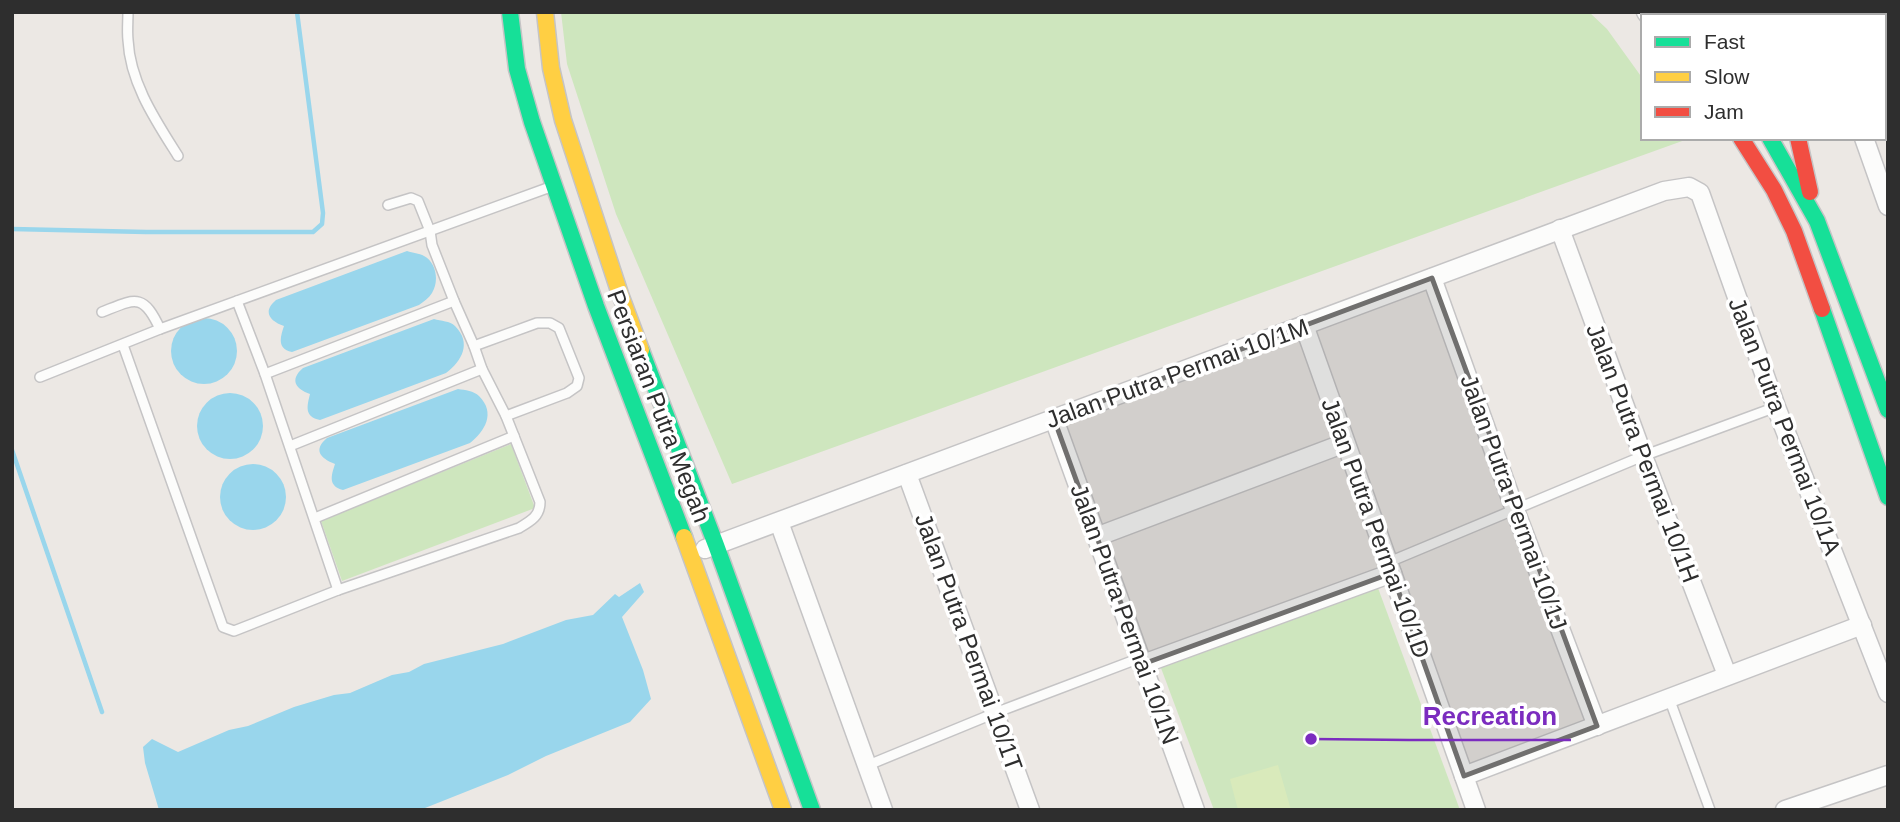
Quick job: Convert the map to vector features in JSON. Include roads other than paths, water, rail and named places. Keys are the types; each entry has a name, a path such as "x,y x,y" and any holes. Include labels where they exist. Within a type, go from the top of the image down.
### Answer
{"street":[{"name":"Persiaran Putra Megah","path":"510,12 520,78 533,122 596,306 691,555 777,802"},
{"name":"Persiaran Putra Megah","path":"545,12 551,68 563,120 620,294 716,545 812,810"},
{"path":"1742,140 1774,190 1794,231 1888,497"},
{"path":"1771,140 1818,221"},
{"path":"1798,140 1818,221 1888,410"},
{"path":"1865,140 1888,206"},
{"name":"Jalan Putra Permai 10/1A","path":"1664,191 1689,187 1700,193 1776,407 1888,693"},
{"name":"Jalan Putra Permai 10/1M","path":"691,555 1664,191"},
{"name":"Jalan Putra Permai 10/1H","path":"1560,229 1727,675"},
{"name":"Jalan Putra Permai 10/1J","path":"1432,278 1515,510 1597,726"},
{"name":"Jalan Putra Permai 10/1D","path":"1304,326 1476,810"},
{"name":"Jalan Putra Permai 10/1N","path":"1054,419 1195,810"},
{"path":"1097,537 1346,443"},
{"name":"Jalan Putra Permai 10/1T","path":"907,474 1030,810"},
{"path":"779,522 883,810"},
{"path":"1141,661 1390,568"},
{"path":"1464,776 1862,625"},
{"path":"1785,810 1888,775"}],"lane":[{"path":"128,12 128,43 135,75 149,109 178,156"},
{"path":"40,377 237,300 555,185"},
{"path":"123,345 223,626 233,631 338,590 519,528 533,520 540,510 540,502 506,416 482,369 454,301 418,201 411,198 388,205"},
{"path":"102,312 133,300 142,303 151,311 160,329"},
{"path":"237,300 265,374 338,590"},
{"path":"265,374 454,301"},
{"path":"474,346 537,323 550,323 559,328 579,378 577,386 567,393 506,416"},
{"path":"290,446 482,369"},
{"path":"1390,568 1515,510 1643,456 1776,407"},
{"path":"315,518 514,436"},
{"path":"866,766 995,713 1141,661"},
{"path":"1669,698 1710,810"}],"water":[{"path":"407,251 424,256 434,268 434,289 425,301 292,352 282,346 284,326 275,322 269,312 276,300"},
{"path":"204,318 217,321 227,328 234,338 237,351 234,364 227,374 217,381 204,384 191,381 181,374 174,364 171,351 174,338 181,328 191,321"},
{"path":"434,319 453,324 463,339 463,351 457,363 446,373 320,420 309,414 310,394 301,390 295,380 303,368"},
{"path":"458,389 477,394 487,409 484,427 470,443 343,490 335,486 332,476 335,464 325,459 319,450 327,438"},
{"path":"230,393 243,396 253,403 260,413 263,426 260,439 253,449 243,456 230,459 217,456 207,449 200,439 197,426 200,413 207,403 217,396"},
{"path":"253,464 266,467 276,474 283,484 286,497 283,510 276,520 266,527 253,530 240,527 230,520 223,510 220,497 223,484 230,474 240,467"},
{"path":"640,583 644,592 622,617 643,670 651,699 630,722 420,810 159,810 143,747 152,739 178,752 229,730 248,726 294,707 350,693 424,664 503,644 566,620 593,615 615,594 619,597"}],"waterway":[{"path":"12,229 313,232 322,224 323,213 297,12"},
{"path":"12,450 102,712"}],"place":[{"name":"Recreation","path":"1311,739"}]}
